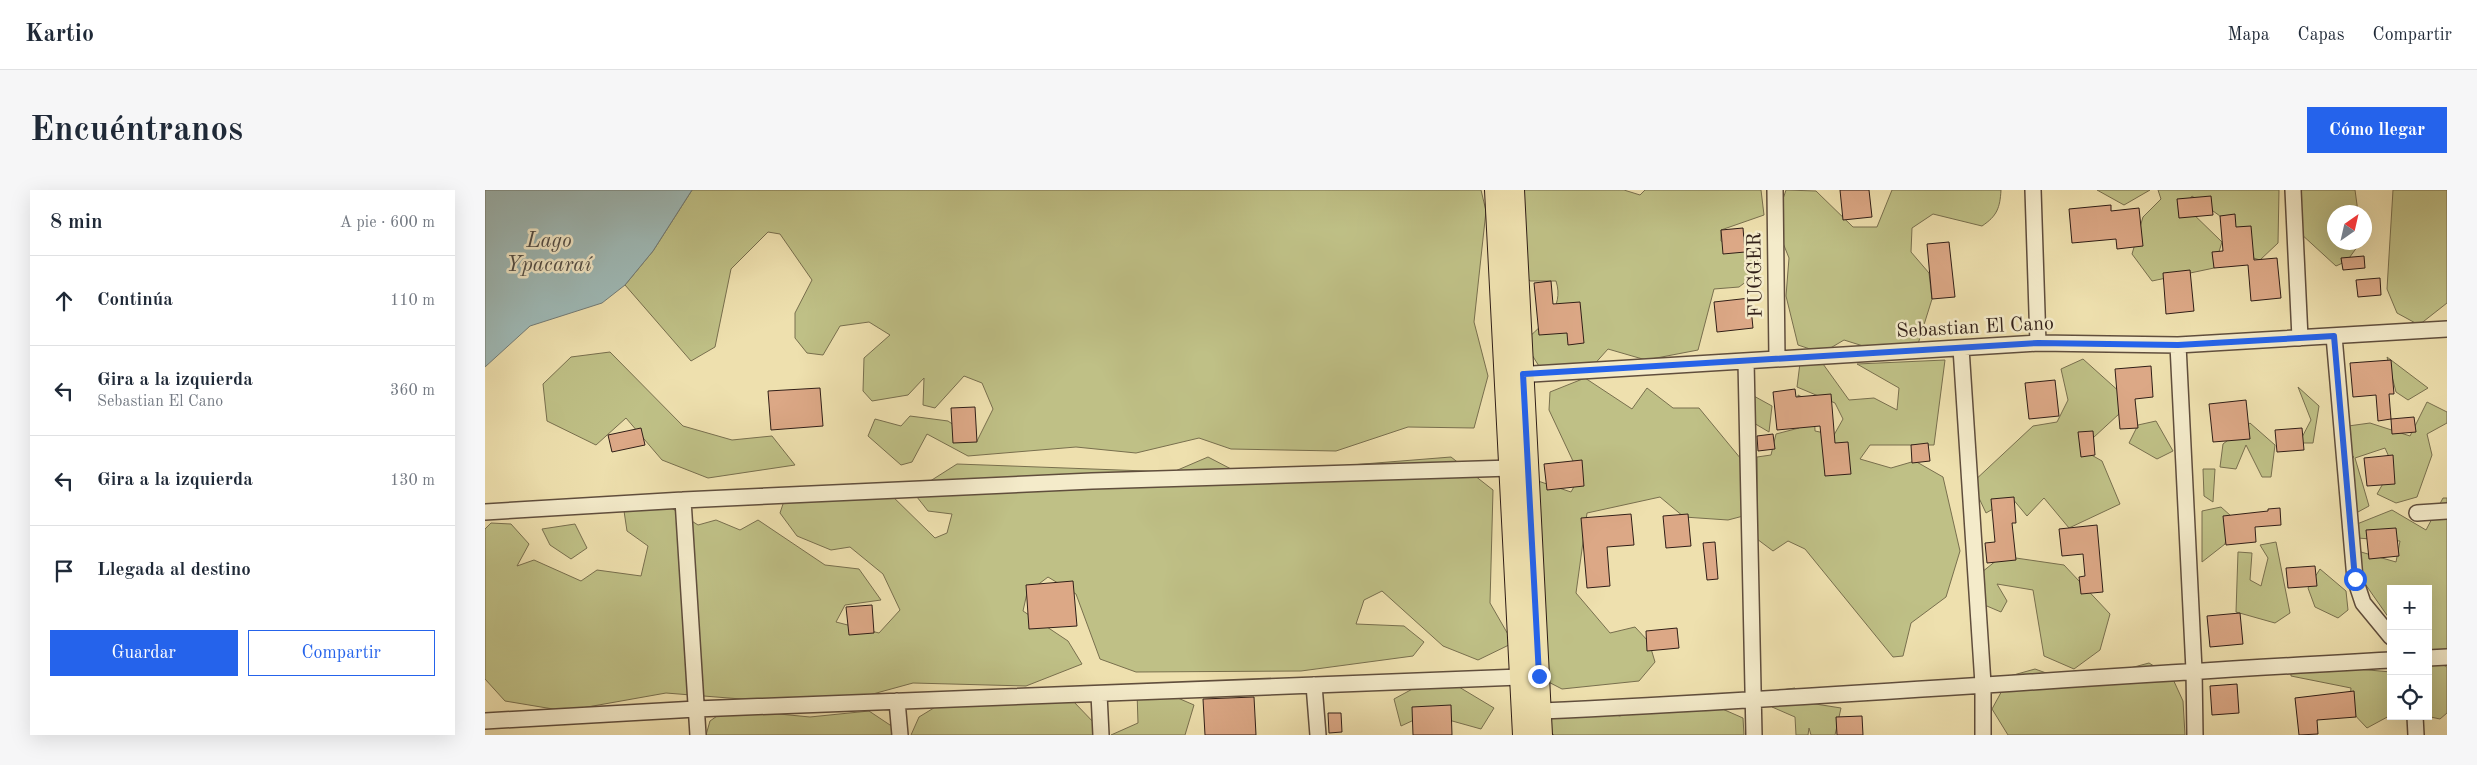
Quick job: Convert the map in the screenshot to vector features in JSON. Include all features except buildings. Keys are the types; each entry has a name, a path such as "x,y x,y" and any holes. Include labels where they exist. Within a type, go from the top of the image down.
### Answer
{"main road":[{"path":"1495,190 1514,375 1542,735"},
{"path":"1514,190 1514,375 1511,468 1523,735"}],"street":[{"name":"FUGGER","path":"1775,190 1777,359"},
{"path":"2033,190 2038,343"},
{"path":"2293,190 2300,338"},
{"name":"Sebastian El Cano","path":"1514,375 2038,343 2178,345 2447,330"},
{"path":"2334,336 2355,579 2363,602 2387,632"},
{"path":"2178,345 2194,670 2195,735"},
{"path":"1961,348 1983,684 1983,735"},
{"path":"1746,361 1754,735"},
{"path":"485,512 683,500 1092,481 1511,468"},
{"path":"683,500 698,735"},
{"path":"2417,513 2447,511"},
{"path":"2432,658 2447,657"},
{"path":"1541,711 1752,701 2194,670 2387,660"},
{"path":"486,735 485,721 696,709 1520,677"},
{"path":"1314,685 1318,735"},
{"path":"1099,694 1101,735"},
{"path":"897,701 900,735"},
{"path":"2415,720 2416,735"}],"green space":[{"path":"692,190 1481,190 1486,211 1474,322 1488,376 1474,428 1408,427 1336,451 1231,449 1199,438 1136,453 1076,447 968,456 927,434 912,462 901,465 868,436 875,419 901,426 910,416 948,421 977,441 993,409 982,383 964,376 935,408 923,405 924,378 908,395 872,401 863,391 864,358 890,335 869,322 840,326 823,355 807,353 795,338 795,313 812,280 780,234 768,232 731,269 715,347 691,361 625,285 653,251"},
{"path":"1506,190 1624,190 1640,195 1645,190 1761,190 1764,215 1721,230 1721,241 1757,258 1759,272 1739,287 1714,289 1698,350 1646,360 1608,349 1591,368 1542,371 1524,342 1555,308 1558,291 1556,281 1530,281 1515,263"},
{"path":"1786,190 1816,191 1853,227 1877,227 1892,190 2001,190 1997,211 1982,226 1933,214 1912,228 1911,252 1929,273 1932,299 1918,344 1895,356 1844,340 1822,353 1798,345 1786,296 1789,258 1775,223"},
{"path":"2097,190 2150,190 2124,205"},
{"path":"2158,190 2279,190 2278,243 2260,260 2247,256 2220,216 2192,196 2185,206 2222,242 2214,268 2152,281 2132,254 2143,217 2161,199"},
{"path":"2299,190 2355,190 2357,205 2327,205 2327,250 2355,250 2347,261 2336,266 2300,233"},
{"path":"2393,190 2447,190 2447,303 2419,325 2397,313 2387,289"},
{"path":"610,352 683,426 732,440 772,436 795,465 708,478 662,460 626,418 596,445 547,421 543,384 571,357"},
{"path":"1818,357 1849,400 1874,398 1897,410 1899,388 1857,364 1945,360 1934,445 1870,445 1860,459 1891,468 1915,461 1943,477 1960,551 1946,597 1911,623 1903,656 1893,657 1805,549 1788,541 1773,551 1757,539 1757,457 1771,455 1776,434 1799,428 1798,395 1814,403 1815,431 1834,435 1843,419 1835,403 1797,387 1800,363"},
{"path":"2387,357 2428,388 2408,400 2396,392"},
{"path":"2083,359 2122,394 2119,414 2081,449 2102,461 2120,504 2069,528 2044,498 2027,516 2012,498 1986,513 1972,483 2033,426 2057,422 2068,400 2061,369"},
{"path":"1585,378 1632,409 1647,388 1673,408 1699,408 1741,459 1747,515 1728,520 1684,517 1660,497 1587,513 1576,593 1610,633 1635,627 1649,642 1655,662 1639,681 1562,689 1535,675 1535,480 1571,492 1580,476 1549,410 1550,392"},
{"path":"2298,387 2319,406 2313,443 2299,443 2311,420"},
{"path":"1752,395 1772,406 1769,432 1742,416"},
{"path":"2427,402 2447,412 2447,423 2427,434 2432,455 2417,497 2396,503 2377,494 2393,466 2385,448 2355,458 2369,506 2345,519 2337,462 2354,457 2339,447 2341,427 2370,423 2410,436"},
{"path":"2156,421 2173,451 2157,459 2129,443 2138,425"},
{"path":"2250,423 2275,445 2271,477 2262,477 2246,445 2236,469 2220,467 2223,444"},
{"path":"1208,457 1233,470 1276,471 1451,457 1493,490 1490,603 1513,643 1478,660 1443,646 1382,591 1364,600 1356,624 1404,626 1424,642 1413,656 1301,671 1136,672 1100,659 1076,594 1048,577 1027,593 1023,611 1068,641 1082,664 1026,686 913,683 829,706 666,693 565,711 505,701 485,679 485,529 491,523 511,524 529,544 517,566 534,560 581,581 597,570 641,576 648,546 627,531 624,511 637,497 659,500 698,525 716,520 740,530 758,520 825,565 859,569 881,600 845,605 836,622 879,633 900,610 883,574 850,547 831,550 797,536 780,513 786,495 831,497 852,484 885,489 935,538 947,533 952,514 928,511 913,492 957,464 1173,472"},
{"path":"2203,469 2215,469 2213,502 2204,496"},
{"path":"2443,498 2447,498 2447,653 2441,655 2432,652 2432,585 2387,585 2387,615 2354,568 2354,550 2396,562 2400,541 2357,538 2357,524 2392,510 2426,530"},
{"path":"2221,507 2231,516 2225,544 2202,562 2202,511"},
{"path":"575,524 587,548 571,559 550,545 542,529"},
{"path":"2276,542 2290,613 2275,623 2236,612 2238,552 2252,553 2250,580 2261,586 2268,558 2260,545"},
{"path":"2002,556 2064,565 2110,614 2100,650 2074,669 2044,656 2033,590 1997,584 2007,601 2001,612 1975,601 1977,576"},
{"path":"2320,569 2346,591 2348,610 2338,618 2315,607 2308,588"},
{"path":"2432,659 2447,667 2447,713 2440,719 2432,717"},
{"path":"2149,663 2172,677 2183,701 2185,735 2008,735 1992,709 2010,676 2035,669 2074,683"},
{"path":"2290,663 2387,672 2387,717 2367,728 2349,709 2351,688 2291,676"},
{"path":"1429,680 1449,681 1494,708 1481,729 1427,714 1401,726 1394,699"},
{"path":"1795,688 1809,703 1841,708 1835,735 1811,735 1809,728 1808,735 1796,735 1795,717 1772,707 1775,691"},
{"path":"1157,689 1194,705 1185,735 1111,735 1138,723 1137,692"},
{"path":"1695,697 1743,718 1744,735 1554,735 1542,723 1568,703 1620,716 1644,703"},
{"path":"1073,701 1097,726 1098,735 911,735 919,717 937,706"},
{"path":"727,709 810,717 869,711 899,731 899,735 706,735 710,721"}],"water":[{"name":"Lago Ypacaraí","path":"485,190 692,190 653,251 625,285 602,303 530,326 485,367"}],"route":[{"path":"1539,676 1523,374 2038,343 2178,345 2334,336 2355,579"}]}
